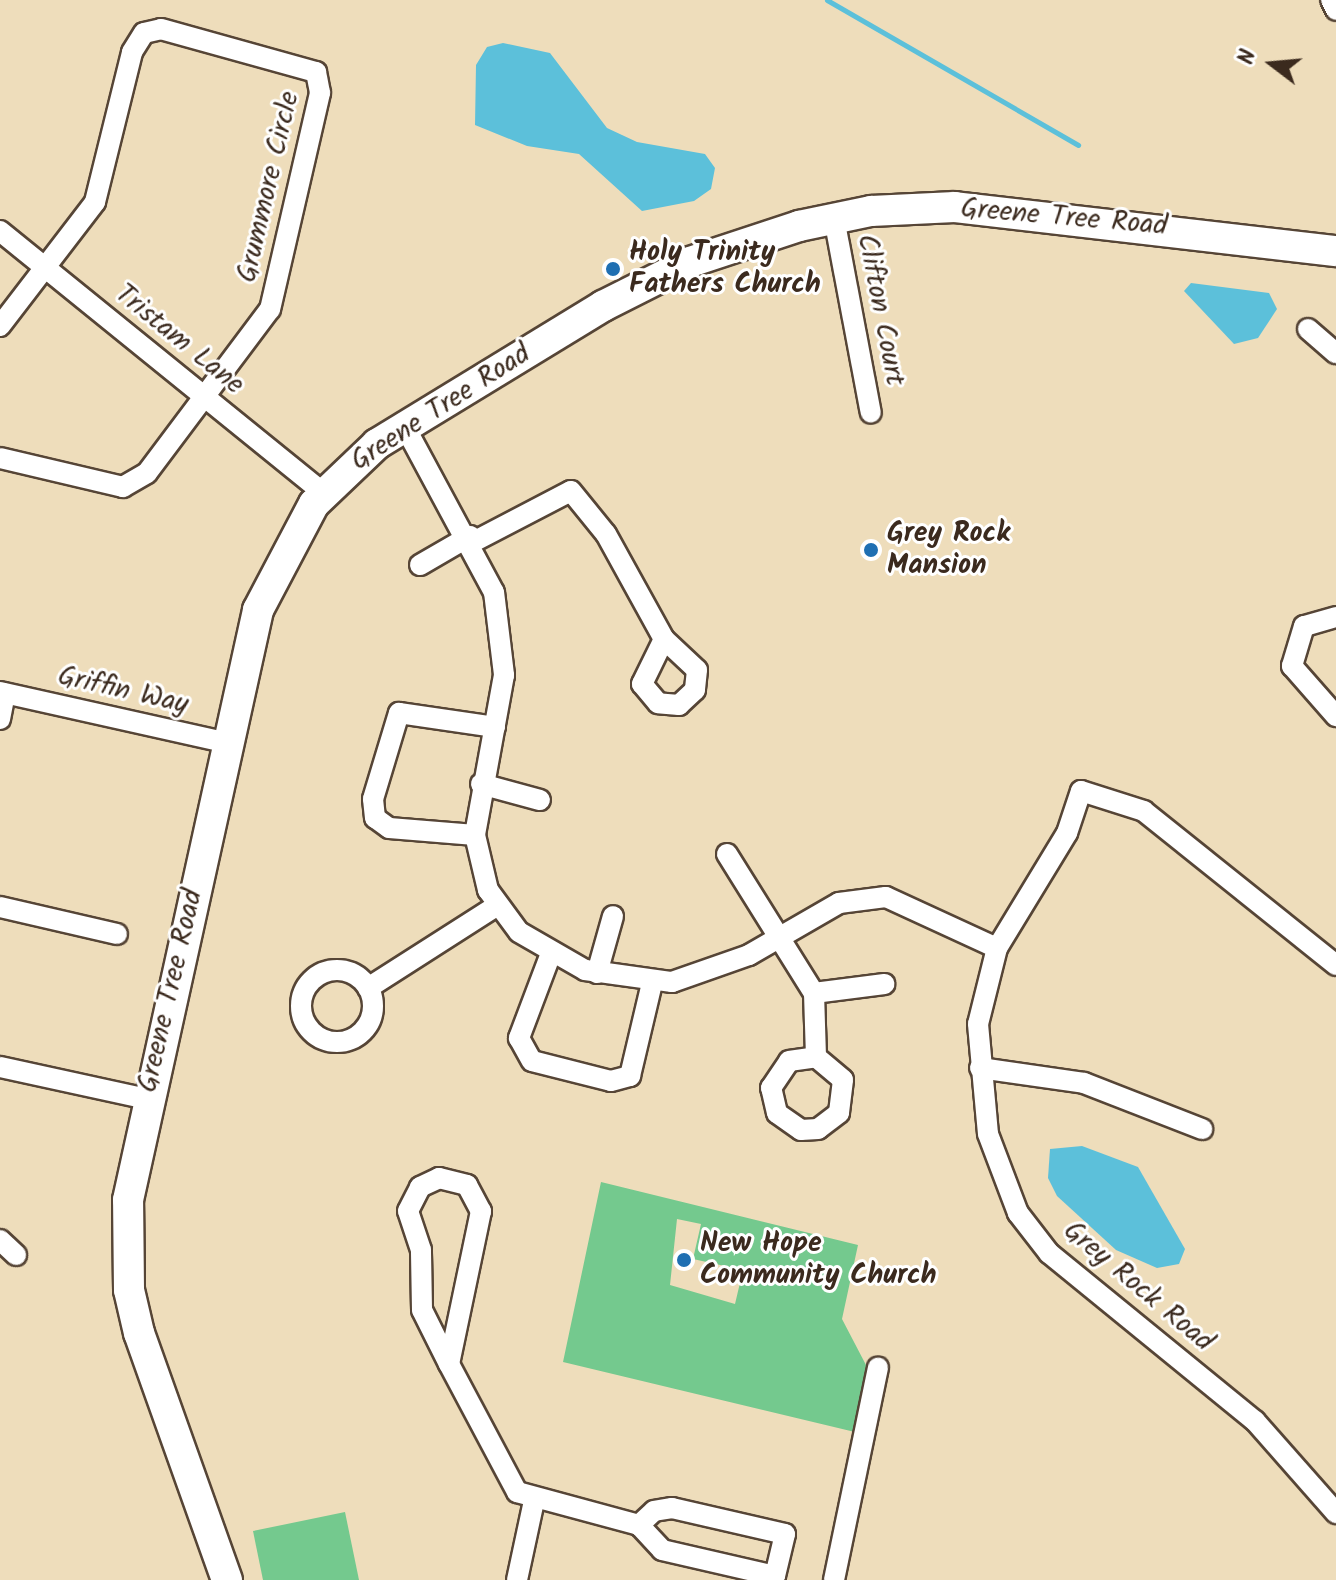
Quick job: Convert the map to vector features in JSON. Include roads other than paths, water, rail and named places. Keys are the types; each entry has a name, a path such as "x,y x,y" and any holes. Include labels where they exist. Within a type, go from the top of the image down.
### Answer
{"street":[{"path":"1331,0 1336,10"},
{"name":"Grummore Circle","path":"46,268 95,202 132,52 144,33 161,29 310,66 320,93 270,309 207,398"},
{"name":"Greene Tree Road","path":"227,1580 129,1290 128,1200 147,1099 228,743 269,581 324,493 405,427 650,281 737,243 834,218 918,207 999,210 1336,251"},
{"name":"Clifton Court","path":"834,218 871,413"},
{"name":"Tristam Lane","path":"0,231 324,493"},
{"path":"0,326 46,268"},
{"path":"1308,329 1336,353"},
{"path":"0,458 123,487 147,473 207,398"},
{"path":"405,427 471,539 494,592 504,650 495,727 481,784 475,835 496,906 550,956 597,973 652,983 703,976 779,938 839,903 886,897 997,948"},
{"path":"420,565 571,491 606,534 664,639"},
{"path":"1336,617 1304,626 1292,666 1336,716"},
{"name":"Griffin Way","path":"0,719 2,692 228,743"},
{"path":"475,835 389,828 375,818 373,799 399,713 495,727"},
{"path":"481,784 540,800"},
{"name":"Grey Rock Road","path":"1336,965 1144,811 1081,791 1067,833 997,948 979,1014 980,1068 996,1166 1041,1243 1255,1421 1311,1480 1336,1513"},
{"path":"727,854 814,993 816,1057"},
{"path":"368,988 496,906"},
{"path":"0,907 117,934"},
{"path":"597,973 613,916"},
{"path":"550,956 519,1038 532,1061 611,1081 630,1076 652,983"},
{"path":"814,993 884,984"},
{"path":"0,1067 147,1099"},
{"path":"980,1068 1084,1083 1202,1129"},
{"path":"449,1364 481,1211 467,1185 439,1178 420,1187 408,1211 421,1250 422,1310 505,1477 534,1501 639,1525 653,1547 775,1576 785,1534 672,1508 654,1511 639,1525"},
{"path":"0,1240 16,1255"},
{"path":"834,1580 878,1368"},
{"name":"Grey Rock Road","path":"1311,1480 1336,1494"},
{"path":"517,1580 534,1501"}],"water":[{"path":"503,43 550,53 607,128 637,142 705,154 715,168 711,189 694,201 642,211 579,154 527,146 475,125 476,65 487,47"},
{"path":"1191,283 1269,293 1277,309 1258,338 1234,344 1184,291"},
{"path":"1082,1146 1138,1167 1185,1249 1179,1264 1157,1268 1116,1250 1057,1196 1048,1178 1050,1149"}],"waterway":[{"path":"827,0 1078,145"}],"place":[{"name":"Holy Trinity Fathers Church","path":"613,269"},
{"name":"Grey Rock Mansion","path":"871,550"},
{"name":"New Hope Community Church","path":"684,1260"}]}
